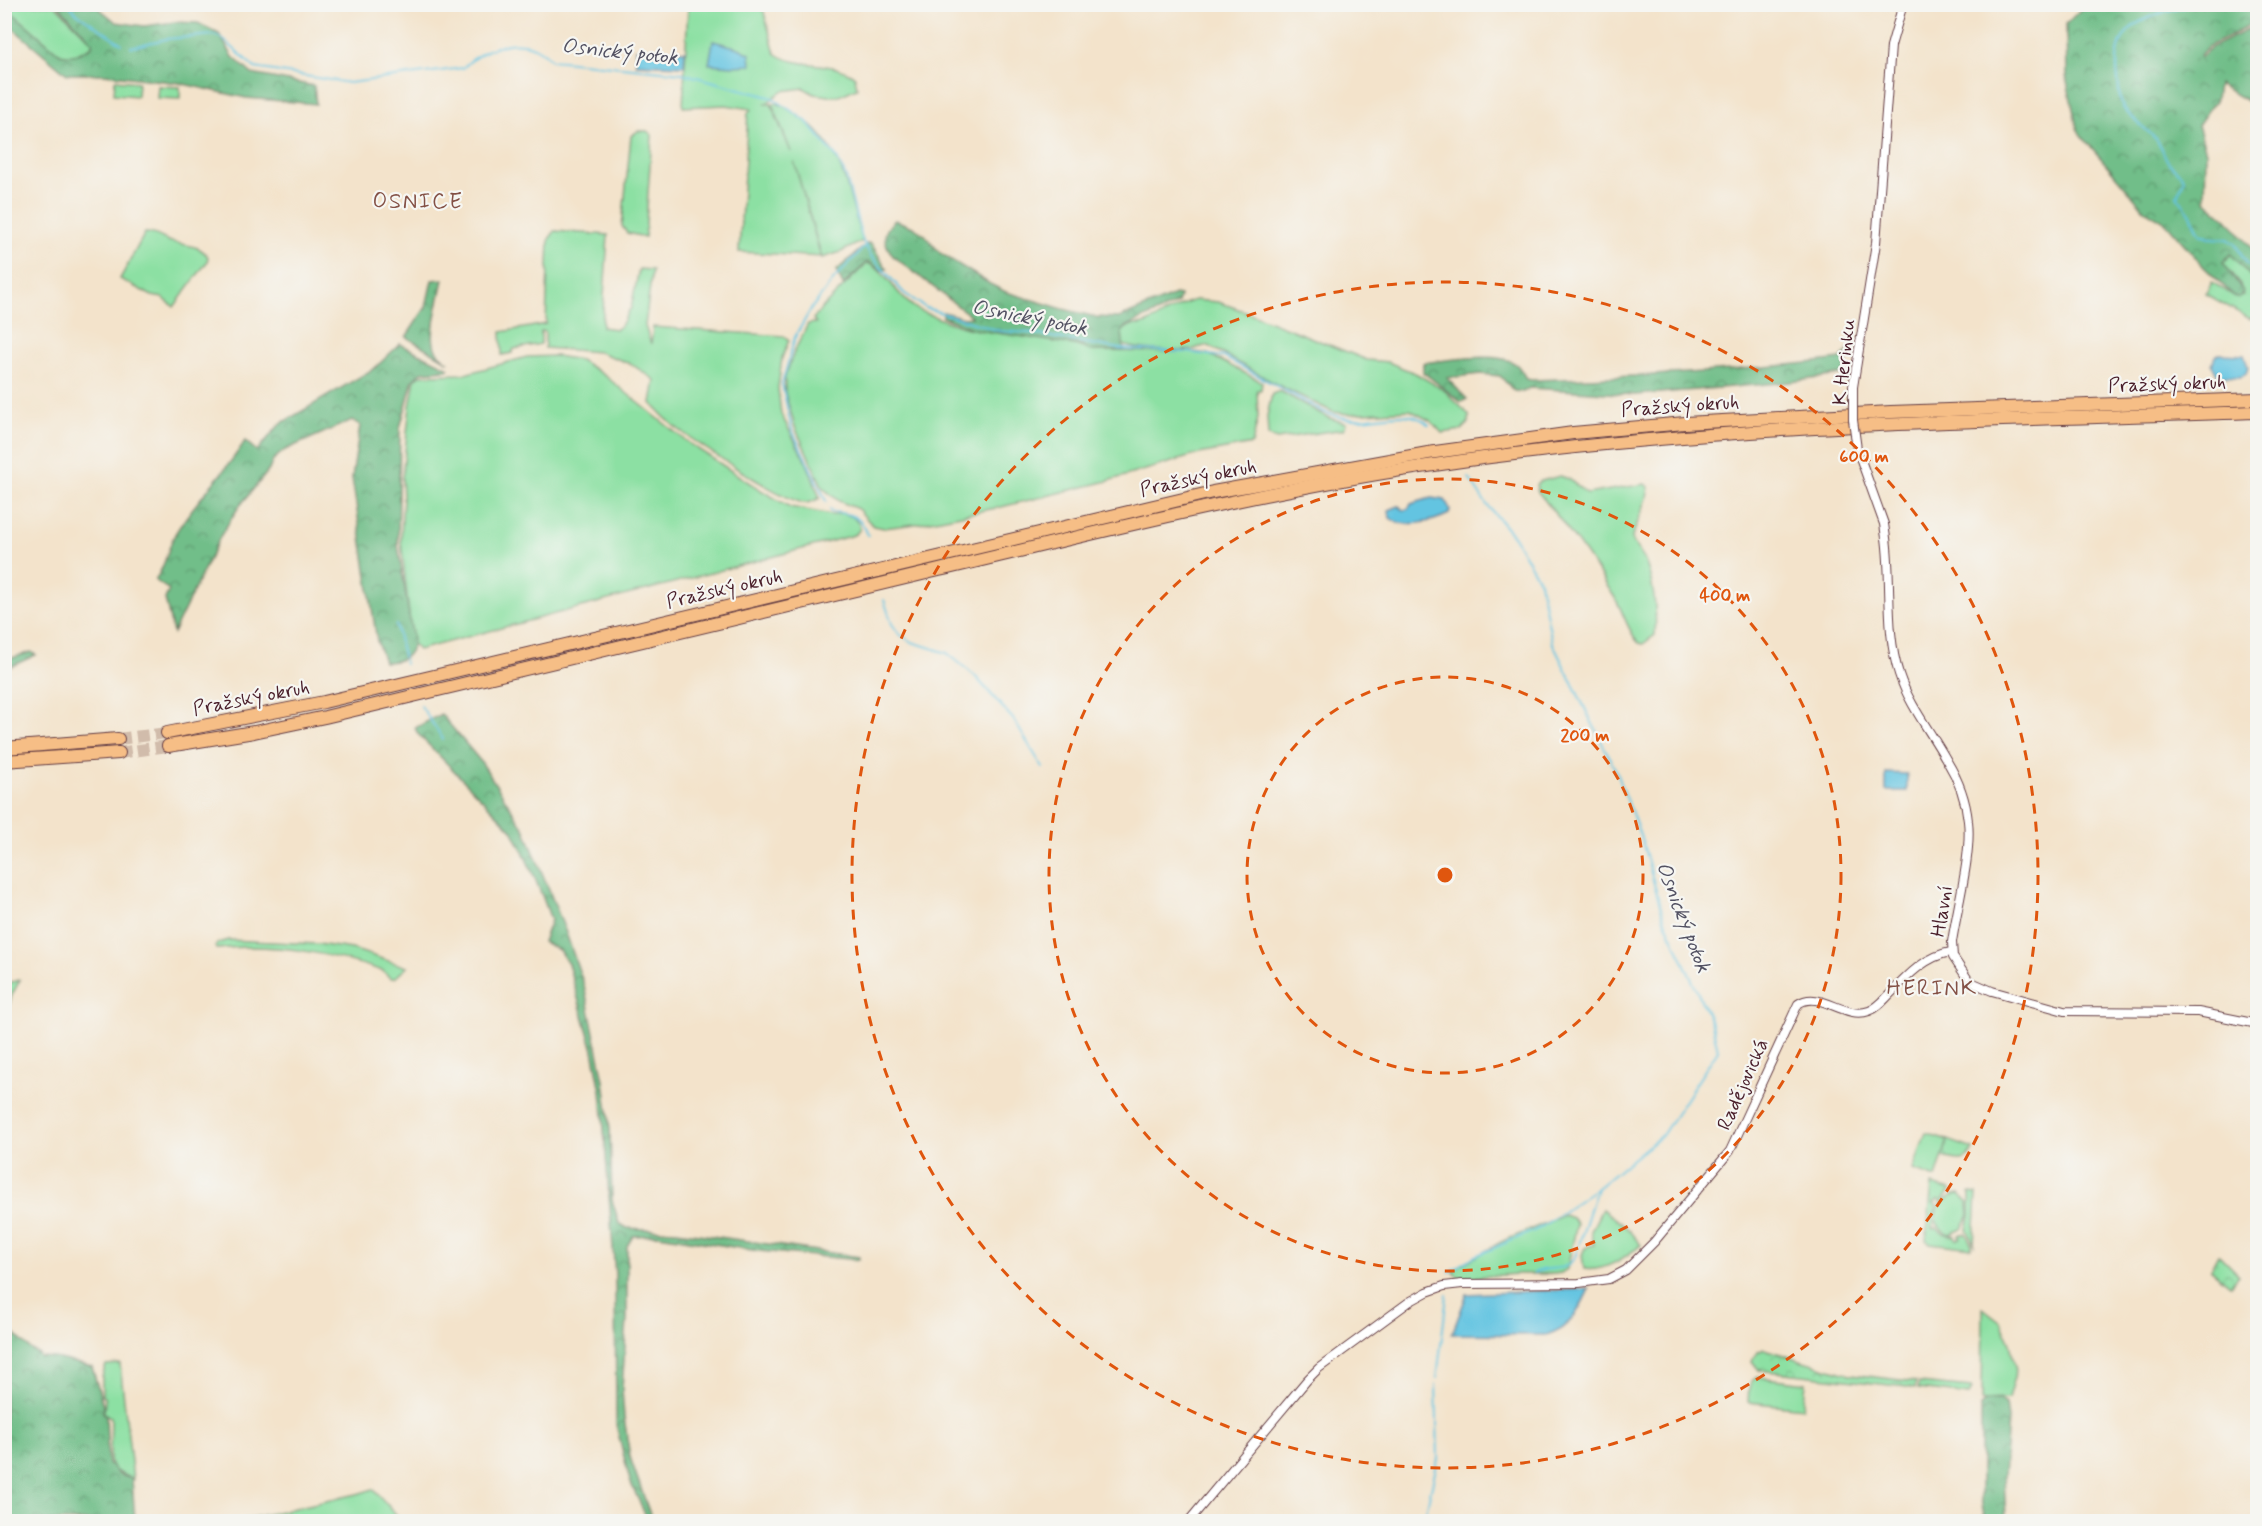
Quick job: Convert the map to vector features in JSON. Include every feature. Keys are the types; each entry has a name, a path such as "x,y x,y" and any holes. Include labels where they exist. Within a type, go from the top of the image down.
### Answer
{"highway":[{"name":"Pražský okruh","path":"166,733 324,702 1213,492 1428,453 1640,427 1792,416 2258,399"},
{"name":"Pražský okruh","path":"168,746 254,732 325,717 1212,506 1437,464 1688,435 1792,429 2258,412"},
{"path":"4,748 118,739"},
{"path":"4,761 119,753"}],"street":[{"name":"K Herinku","path":"1898,672 1892,637 1884,524 1857,449 1853,420 1853,387 1876,243 1890,48 1903,4"},
{"name":"Hlavní","path":"1898,672 1905,689 1956,778 1967,810 1969,824 1967,848 1951,952 1969,981 1992,991 2064,1011 2198,1012 2258,1024"},
{"name":"Radějovická","path":"1188,1521 1307,1380 1338,1353 1426,1292 1444,1286 1579,1283 1609,1279 1626,1270 1730,1151 1797,1004 1812,999 1849,1012 1871,1011 1928,959 1951,952"}],"green space":[{"path":"4,5 55,5 92,42 92,46 77,54 60,54"},
{"path":"58,5 95,5 116,22 144,26 176,22 198,23 219,34 233,57 252,74 314,86 316,104 246,98 179,83 104,74 67,74 9,25 5,15 15,15 60,54 77,54 92,46 92,42"},
{"path":"688,5 762,5 775,53 794,61 846,71 855,77 857,88 839,96 814,94 804,88 782,91 766,104 771,104 791,152 772,103 780,104 793,112 824,139 841,169 863,241 822,258 794,161 821,257 739,252 748,113 751,109 726,105 683,107"},
{"path":"2085,5 2257,5 2257,22 2207,47 2200,55 2201,57 2210,48 2257,25 2257,107 2218,84 2216,99 2198,125 2206,152 2205,200 2227,219 2257,254 2257,284 2231,254 2223,262 2243,291 2239,298 2234,296 2204,267 2166,223 2145,210 2077,128 2067,81 2066,24"},
{"path":"115,80 138,82 137,96 114,94"},
{"path":"158,86 180,87 180,99 157,98"},
{"path":"638,131 647,131 652,135 645,237 627,233 622,226 631,136"},
{"path":"895,220 925,235 940,253 990,284 1006,292 1063,309 1096,317 1119,318 1175,295 1180,296 1178,303 1127,326 1122,332 1124,351 1091,351 1081,346 973,329 943,317 943,312 964,318 972,317 893,256 885,237 887,229"},
{"path":"555,231 608,235 602,327 616,329 623,322 631,308 639,269 652,270 645,326 651,344 653,327 784,336 789,340 782,358 778,388 781,414 808,466 820,498 807,503 780,494 685,434 651,403 655,380 631,364 599,352 545,348 545,331 541,331 541,344 514,349 512,353 502,355 501,332 546,324 549,239"},
{"path":"145,233 197,248 208,257 207,262 174,307 163,298 152,296 120,279"},
{"path":"868,243 872,245 887,269 882,271 868,262 843,285 836,271"},
{"path":"2231,254 2257,284 2257,320 2254,317 2250,319 2206,294 2212,282 2234,296 2243,295 2240,284 2223,264"},
{"path":"867,263 882,273 916,308 967,328 1063,342 1091,351 1208,354 1262,382 1261,390 1257,390 1258,418 1252,444 1199,454 1108,481 1001,507 915,524 884,528 873,526 858,509 839,501 823,488 795,427 785,393 785,377 808,324 816,323 813,319 823,307"},
{"path":"443,279 434,323 433,341 437,352 449,362 406,337 426,307 432,280"},
{"path":"1195,300 1218,302 1367,360 1388,362 1417,374 1444,390 1469,415 1469,422 1462,430 1442,433 1431,421 1410,410 1348,414 1333,412 1276,384 1209,346 1166,351 1135,348 1122,344 1122,332 1129,326 1147,323"},
{"path":"400,344 449,368 422,372 413,380 400,428 398,545 413,640 408,655 400,660 384,662 377,641 352,478 360,425 352,420 285,450 273,460 269,470 238,508 221,535 173,633 165,599 169,590 155,580 162,569 175,534 245,441 257,451 280,424 375,368"},
{"path":"1849,350 1844,374 1791,382 1636,395 1530,388 1523,392 1514,391 1500,376 1480,374 1447,378 1467,399 1461,402 1423,372 1423,363 1483,357 1514,363 1526,379 1531,380 1648,375 1725,371 1841,359"},
{"path":"556,356 580,360 604,375 690,444 790,507 832,515 842,513 853,517 860,529 851,536 418,650 413,645 411,633 401,541 402,478 415,379 421,375 465,374 527,357"},
{"path":"1280,391 1329,418 1346,423 1344,429 1277,439 1268,436 1267,416 1272,394"},
{"path":"1560,476 1569,479 1587,494 1645,484 1649,487 1632,537 1645,561 1651,579 1656,617 1655,635 1643,644 1639,643 1632,634 1615,598 1597,571 1538,492 1536,485 1538,482"},
{"path":"31,652 36,655 5,667 5,660"},
{"path":"441,714 482,763 525,830 565,930 584,985 604,1080 610,1129 612,1200 619,1223 627,1228 677,1231 859,1257 859,1260 758,1251 659,1235 633,1236 627,1246 627,1320 622,1388 630,1457 651,1517 648,1521 630,1481 616,1425 615,1275 601,1091 593,1050 568,964 559,950 543,942 551,920 512,830 418,734 415,728"},
{"path":"228,940 318,944 352,949 407,967 395,978 390,978 383,971 322,954 281,948 217,949 215,947 218,943"},
{"path":"20,980 12,995 5,1019 5,984"},
{"path":"1926,1133 1948,1140 1936,1178 1913,1170"},
{"path":"1948,1140 1973,1149 1971,1154 1961,1160 1943,1157"},
{"path":"1932,1185 1951,1190 1941,1202 1938,1199 1934,1203 1937,1206 1933,1217 1933,1229 1936,1228 1943,1233 1955,1236 1956,1239 1960,1238 1959,1235 1966,1234 1972,1245 1971,1248 1930,1243 1926,1240"},
{"path":"1970,1193 1977,1194 1974,1244 1967,1230"},
{"path":"1960,1194 1968,1203 1969,1215 1962,1229 1950,1234 1937,1224 1937,1212 1945,1200"},
{"path":"1602,1209 1626,1227 1641,1245 1622,1259 1607,1266 1584,1269 1582,1255 1585,1247 1594,1245 1591,1231"},
{"path":"1564,1215 1572,1218 1577,1224 1567,1269 1561,1273 1461,1278 1455,1274 1454,1271 1459,1266 1501,1242"},
{"path":"2218,1254 2239,1275 2230,1285 2210,1269"},
{"path":"1983,1308 2001,1322 2010,1343 2016,1371 2008,1399 1982,1400"},
{"path":"4,1329 14,1334 40,1357 55,1358 92,1367 104,1414 106,1414 108,1464 118,1474 132,1479 135,1521 5,1521"},
{"path":"1764,1349 1843,1373 1916,1382 1915,1388 1759,1370 1752,1361 1756,1354"},
{"path":"120,1364 133,1479 113,1470 110,1462 111,1417 104,1414 105,1399 102,1395 102,1377 106,1365"},
{"path":"1758,1377 1806,1383 1803,1408 1748,1402 1750,1384"},
{"path":"1919,1383 1971,1388 1972,1390 1969,1395 1918,1389"},
{"path":"2000,1400 2006,1404 2008,1419 2004,1475 2006,1521 1985,1521 1981,1498 1981,1406 1985,1401"},
{"path":"373,1489 402,1521 237,1521 357,1494"}],"water":[{"path":"713,41 739,48 750,54 751,65 709,64"},
{"path":"636,49 685,51 684,66 636,64"},
{"path":"2219,354 2244,355 2248,367 2246,374 2241,377 2218,376 2212,365 2215,356"},
{"path":"1431,498 1445,500 1450,509 1449,514 1435,520 1411,524 1390,518 1389,510 1399,506 1403,510 1408,509 1411,504"},
{"path":"1886,773 1907,774 1907,791 1886,791"},
{"path":"1589,1289 1573,1318 1562,1328 1546,1335 1452,1334 1467,1294"}],"waterway":[{"name":"Osnický potok","path":"69,4 75,12 122,44"},
{"path":"2190,4 2146,19 2134,25 2126,34 2120,45 2117,60 2120,100 2125,110 2158,142 2167,161 2183,177 2184,180 2177,196 2190,213 2200,233 2212,238 2228,239 2235,244 2247,263 2258,271"},
{"name":"Osnický potok","path":"131,47 166,39 213,35 222,38 255,68 349,83 463,68 490,49 507,44 527,45 552,60 682,73 773,98 806,121 837,158 846,177 863,242"},
{"name":"Osnický potok","path":"864,243 871,256 904,293 926,308 1000,331 1029,333 1120,349 1185,352"},
{"path":"836,277 865,246"},
{"path":"826,501 792,430 782,384 795,337 811,309 835,278"},
{"name":"Osnický potok","path":"1187,352 1224,357 1324,412 1336,416 1365,419 1404,415 1422,419 1429,425"},
{"name":"Osnický potok","path":"1450,1272 1473,1257 1540,1228 1597,1188 1663,1134 1718,1050 1712,1024 1664,919 1642,841 1618,775 1552,642 1540,582 1514,537 1487,505 1469,478"},
{"path":"830,509 831,512 854,517 862,524 868,535"},
{"path":"884,600 892,624 899,634 912,642 947,653 974,675 1013,719 1043,768"},
{"path":"396,625 405,664"},
{"path":"421,706 443,739"},
{"path":"1534,1273 1545,1269 1561,1268 1575,1257 1597,1188"},
{"name":"Osnický potok","path":"1437,1378 1447,1295"},
{"name":"Osnický potok","path":"1429,1522 1426,1511 1438,1459 1436,1384"}],"tunnel":[{"path":"118,739 167,733"},
{"path":"119,753 168,746"}],"district":[{"name":"OSNICE","path":"418,200"},
{"name":"HERINK","path":"1932,987"}]}
